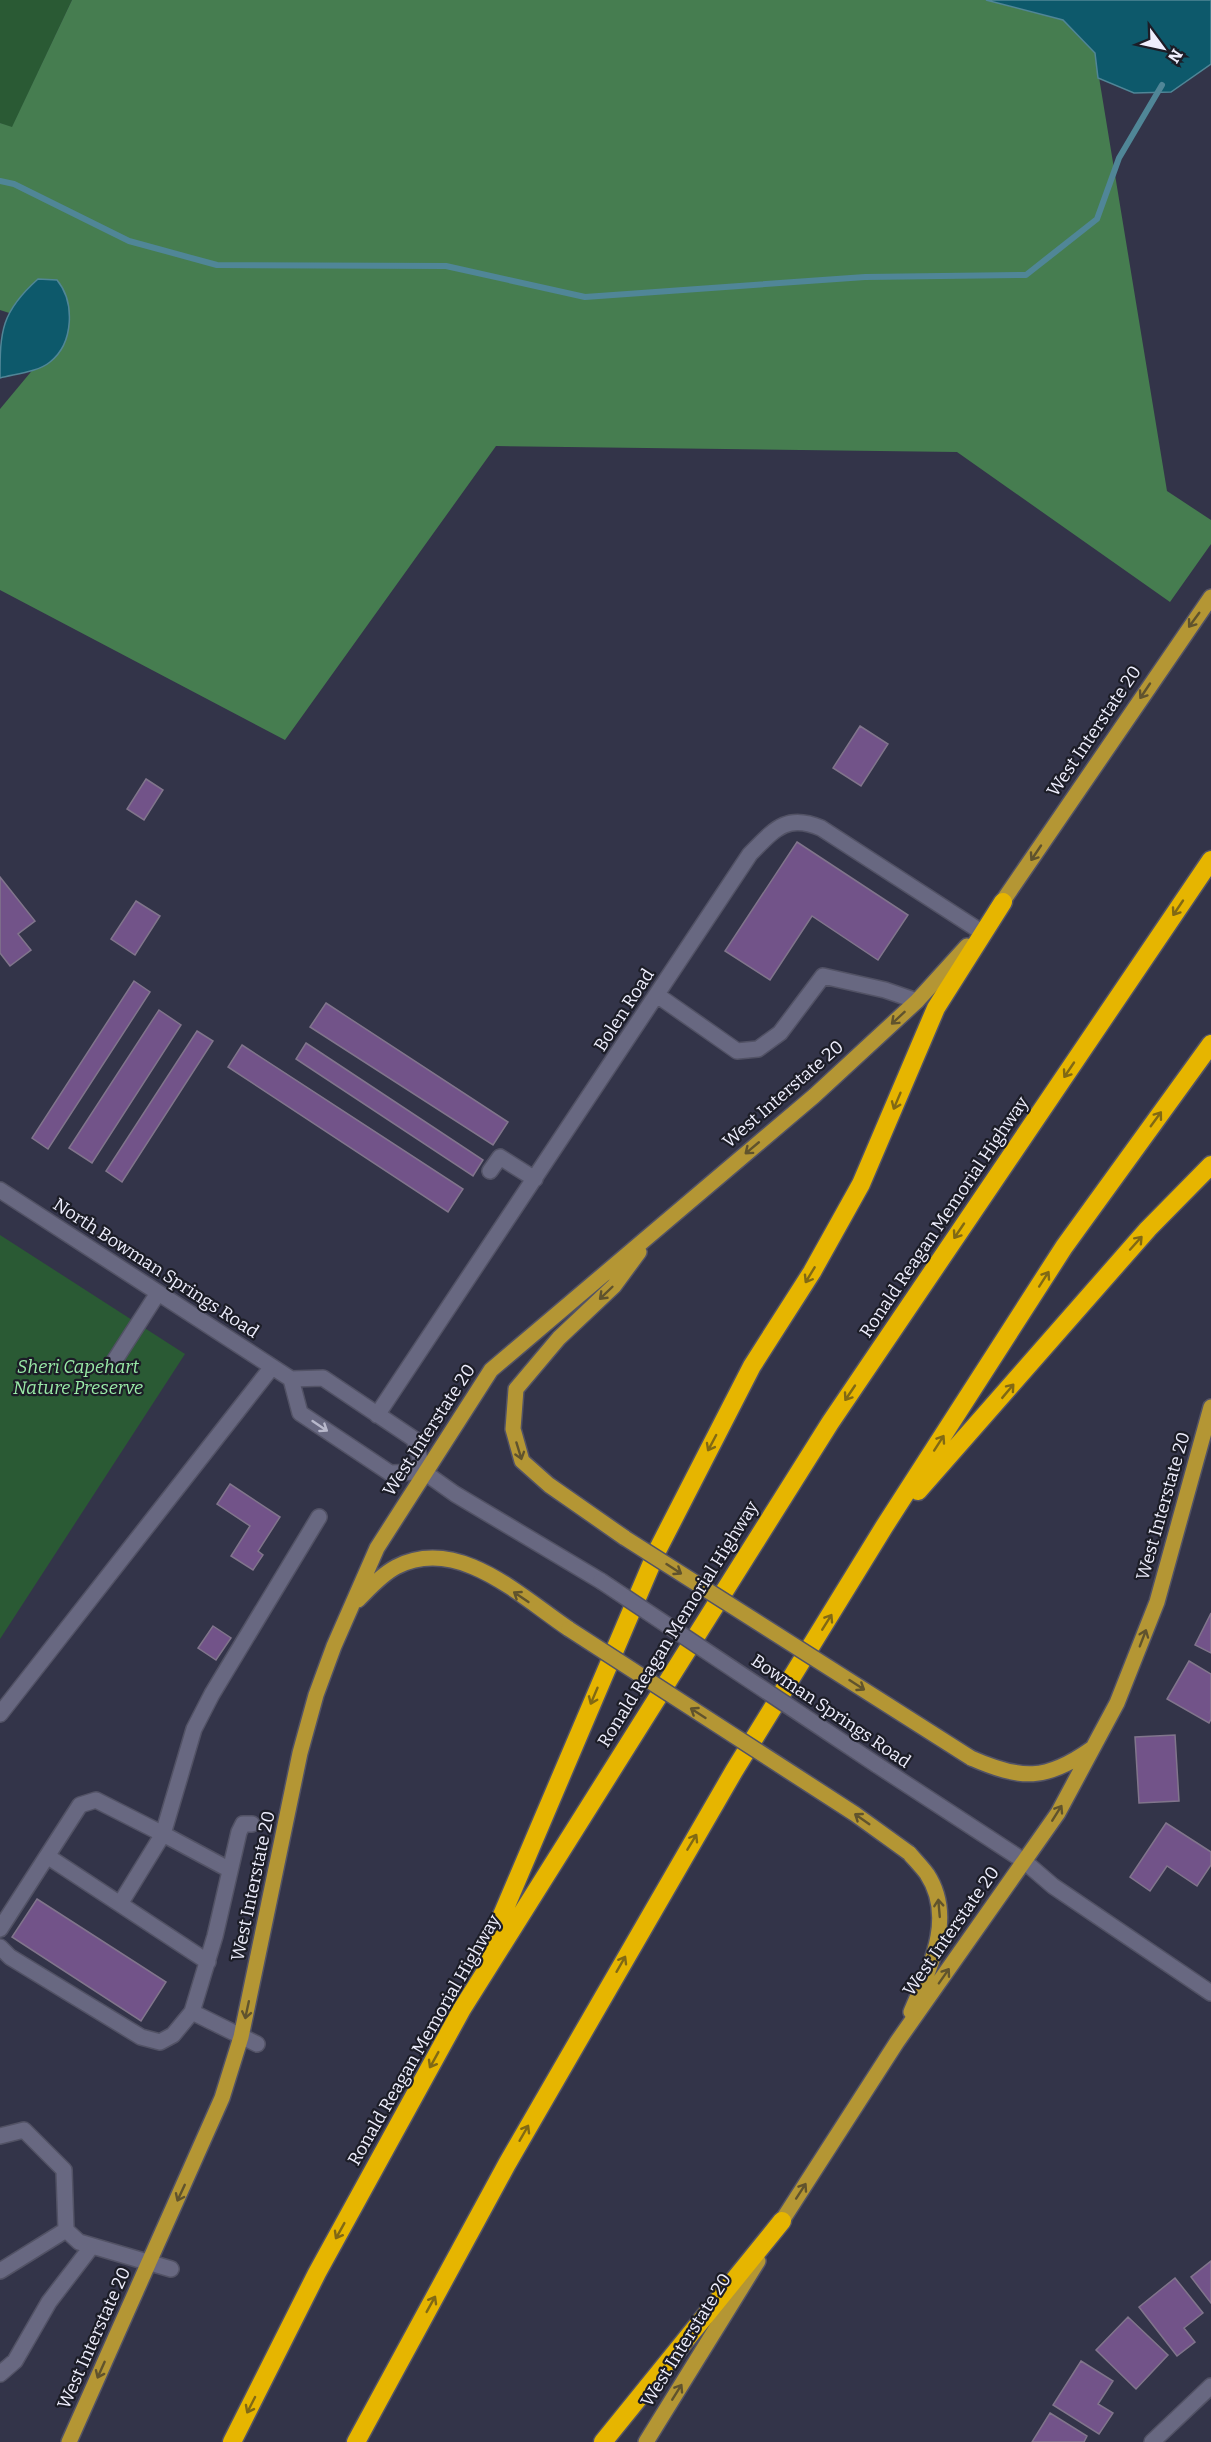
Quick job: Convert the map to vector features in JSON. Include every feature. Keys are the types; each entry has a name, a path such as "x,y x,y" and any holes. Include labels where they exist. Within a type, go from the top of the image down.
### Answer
{"highway":[{"name":"Ronald Reagan Memorial Highway","path":"232,2442 317,2273 462,2009 830,1423 1211,860"},
{"path":"462,2009 657,1551 752,1366 812,1272 861,1184 936,1008 1003,902"},
{"path":"356,2442 507,2164 646,1919 734,1771 884,1527 1064,1247 1211,1044"},
{"path":"884,1527 1141,1238 1211,1165"},
{"path":"603,2442 782,2221"},
{"path":"366,2442 403,2356"}],"main road":[{"name":"West Interstate 20","path":"69,2442 222,2098 241,2037 300,1753 316,1695 377,1548 424,1472 491,1370 814,1096 947,971 1003,902 1211,597"},
{"path":"655,1231 614,1286 559,1338 516,1389 513,1429 522,1461 549,1485 625,1538 971,1758 1002,1772 1034,1774 1065,1767 1094,1746"},
{"name":"West Interstate 20","path":"646,2442 782,2221 897,2042 1058,1813 1117,1703 1157,1602 1211,1407"},
{"path":"351,1606 380,1579 397,1567 429,1557 443,1557 482,1570 855,1814 909,1853 927,1874 938,1898 940,1929 931,1965 897,2042"}],"street":[{"name":"Bolen Road","path":"377,1415 750,854 776,827 806,821 821,828 980,931"},
{"path":"657,995 737,1051 758,1049 780,1033 823,976 885,990 917,1001"},
{"path":"490,1171 500,1156 535,1179"},
{"name":"North Bowman Springs Road","path":"0,1190 291,1379"},
{"path":"112,1363 158,1293"},
{"path":"0,1714 272,1367"},
{"path":"322,1378 377,1415 414,1439 424,1472 390,1473 300,1413 291,1379 322,1378"},
{"name":"Bowman Springs Road","path":"424,1472 455,1494 601,1581 1024,1862 1053,1886 1211,1993"},
{"path":"120,1904 163,1834 199,1720 212,1694 320,1516"},
{"path":"0,1929 80,1805 96,1800 230,1870"},
{"path":"0,1947 10,1957 141,2037 160,2042 173,2035 192,2013 208,1962 222,1939 230,1870 241,1828 246,1823 252,1824"},
{"path":"47,1856 208,1962"},
{"path":"192,2013 257,2044"},
{"path":"0,2136 24,2130 64,2170 66,2230 80,2242 171,2269"},
{"path":"0,2271 66,2230"},
{"path":"0,2374 15,2361 49,2302 92,2246"},
{"path":"1152,2442 1211,2386"}],"green space":[{"path":"0,0 72,0 12,128 0,123"},
{"path":"72,0 986,0 1063,20 1095,53 1167,491 1211,520 1211,544 1170,602 957,452 496,446 285,740 0,590 0,409 65,331 0,310 0,123 12,127"},
{"name":"Sheri Capehart Nature Preserve","path":"0,1235 185,1354 0,1639"}],"water":[{"path":"986,0 1211,0 1211,64 1171,92 1134,93 1098,78 1095,53 1063,20"},
{"path":"38,279 57,280 63,289 69,311 68,334 58,354 50,362 33,370 0,378 2,335 5,323 16,302"}],"building":[{"path":"860,726 888,744 861,786 833,768"},
{"path":"146,779 163,790 144,820 127,809"},
{"path":"797,842 908,915 878,960 812,916 770,980 725,951"},
{"path":"0,877 35,921 18,934 31,950 10,966 0,953"},
{"path":"136,901 160,916 135,955 111,939"},
{"path":"134,981 150,992 48,1149 32,1138"},
{"path":"326,1003 508,1122 493,1145 310,1027"},
{"path":"159,1010 181,1025 92,1163 69,1148"},
{"path":"197,1031 213,1041 122,1182 106,1171"},
{"path":"306,1043 483,1160 473,1176 296,1059"},
{"path":"242,1045 463,1189 448,1212 228,1067"},
{"path":"230,1484 280,1517 258,1551 263,1555 253,1570 231,1556 250,1526 217,1504"},
{"path":"1211,1613 1211,1653 1195,1645"},
{"path":"213,1626 231,1638 216,1660 198,1648"},
{"path":"1189,1661 1211,1674 1211,1719 1209,1723 1167,1699"},
{"path":"1175,1735 1179,1801 1139,1803 1135,1737"},
{"path":"1166,1823 1211,1852 1211,1865 1197,1886 1167,1866 1150,1891 1130,1877"},
{"path":"37,1899 166,1982 141,2021 12,1937"},
{"path":"1211,2261 1211,2303 1191,2277"},
{"path":"1175,2278 1203,2313 1184,2328 1195,2342 1177,2356 1139,2307"},
{"path":"1128,2317 1168,2355 1136,2389 1096,2350"},
{"path":"1081,2361 1113,2381 1098,2404 1113,2413 1099,2434 1053,2405"},
{"path":"1050,2413 1087,2436 1084,2442 1032,2442"}],"waterway":[{"path":"0,181 14,184 129,241 217,265 446,266 585,297 865,277 1026,275 1097,219 1119,158 1162,85"}]}
